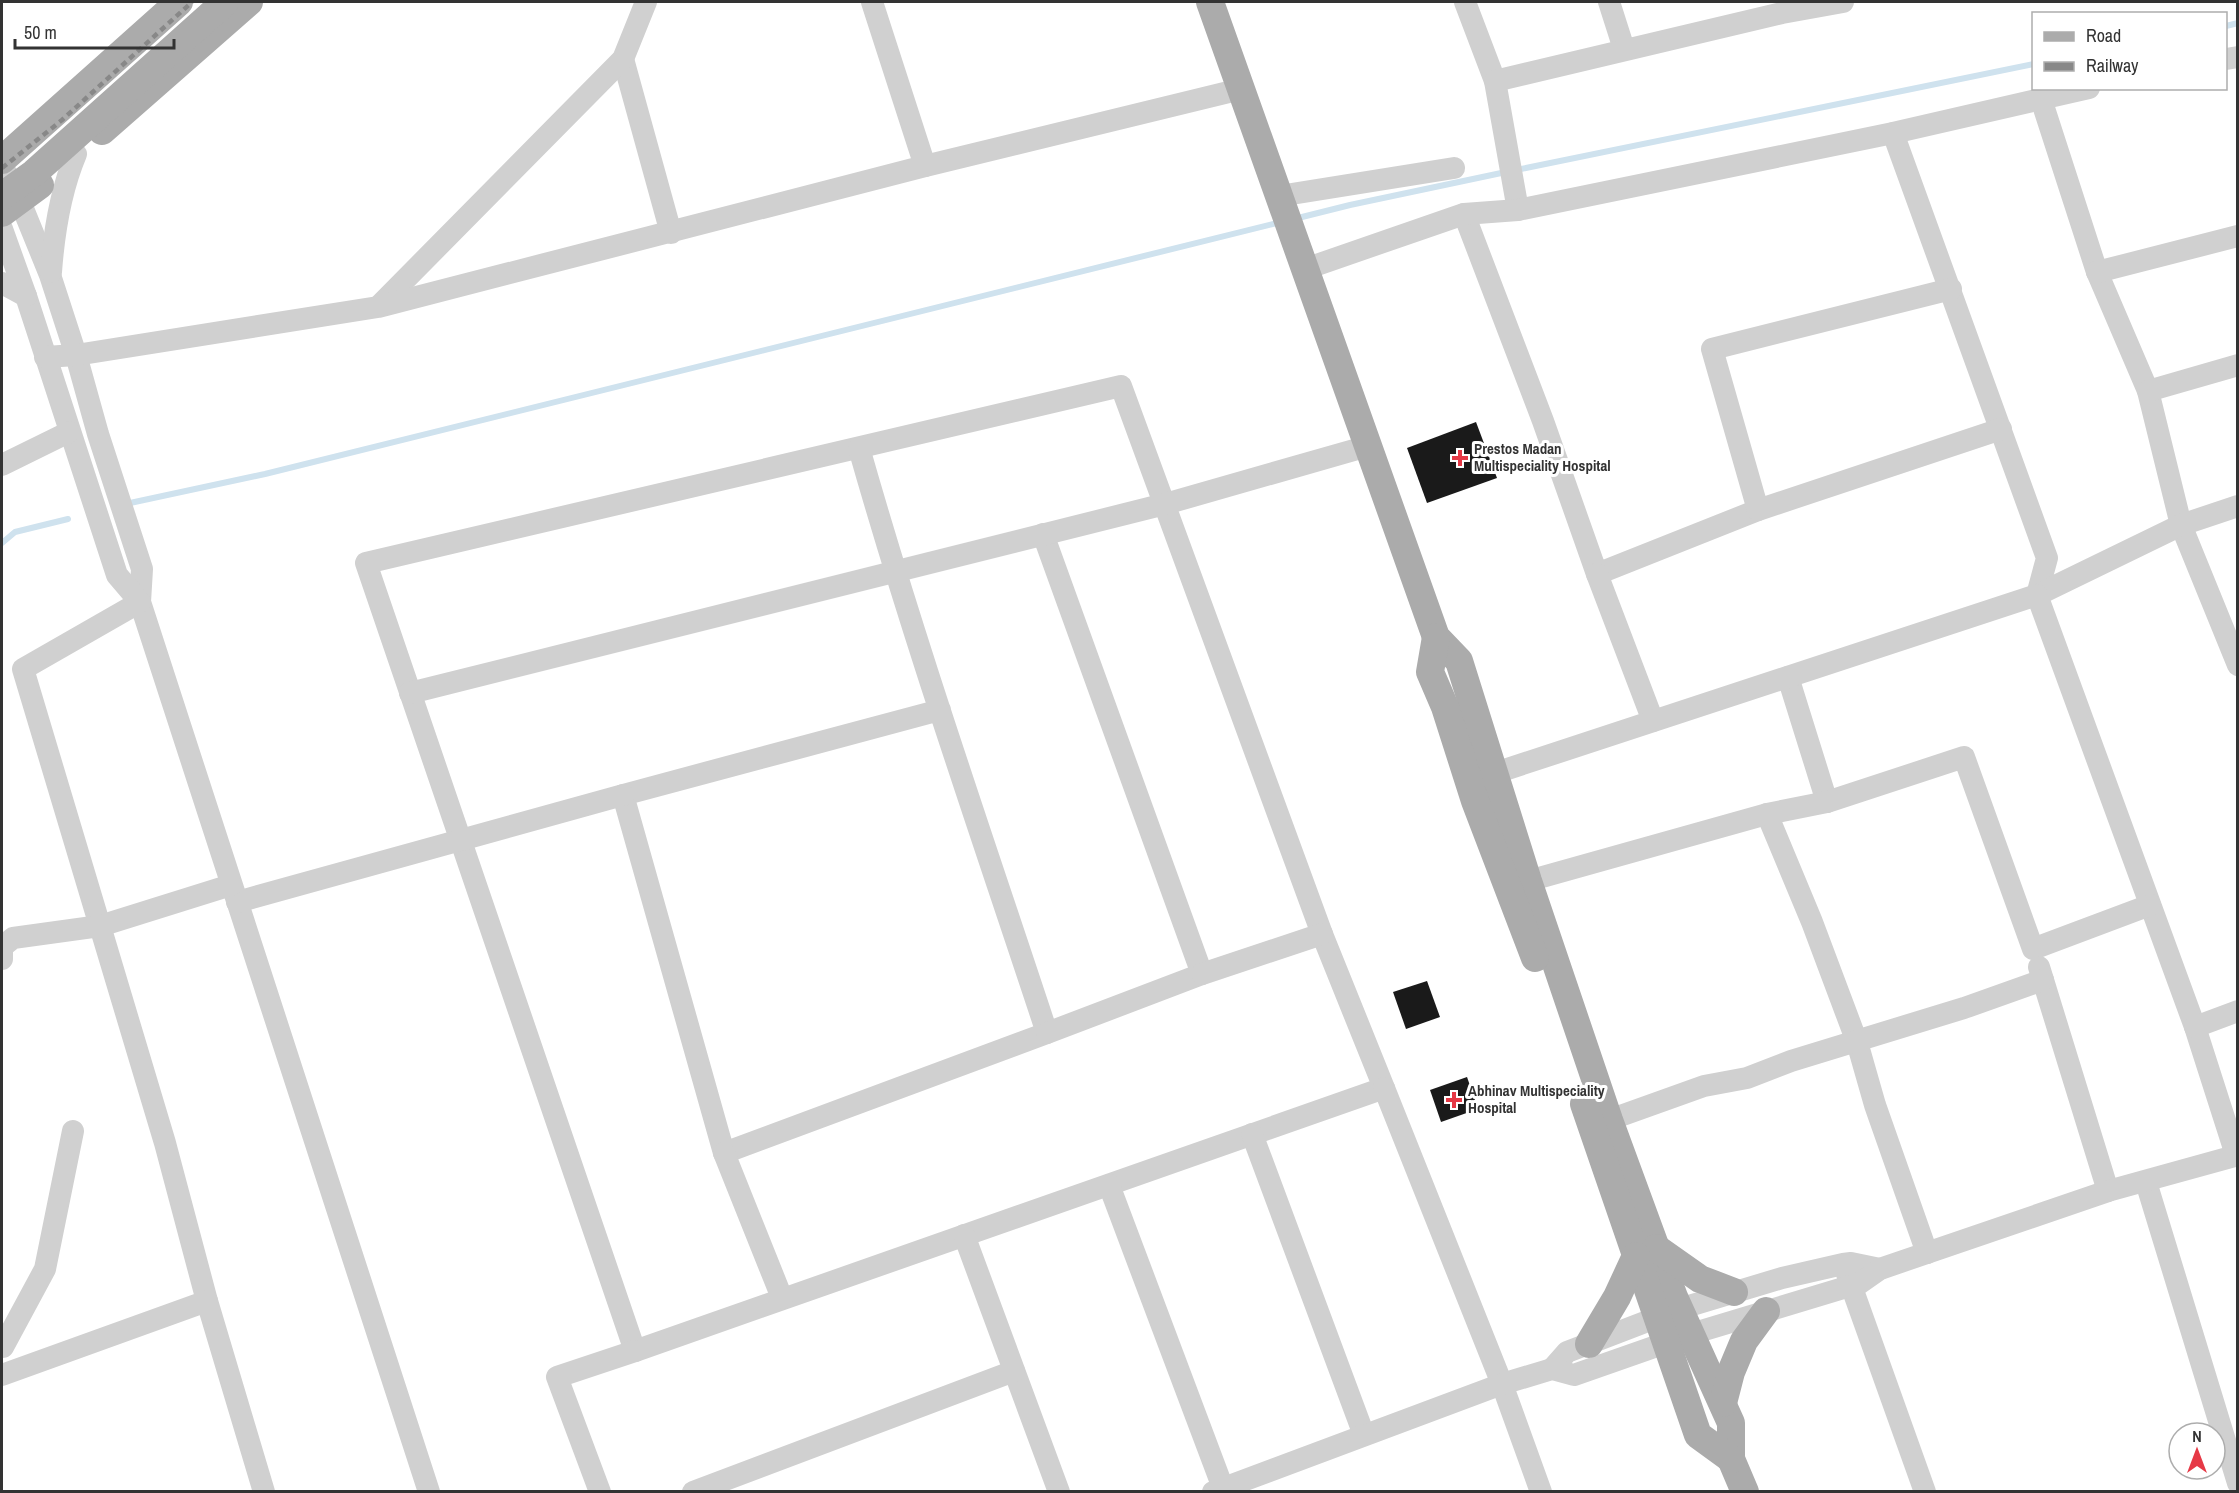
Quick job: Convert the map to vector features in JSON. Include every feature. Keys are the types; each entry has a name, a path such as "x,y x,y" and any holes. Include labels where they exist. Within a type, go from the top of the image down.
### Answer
{"main road":[{"path":"2,147 167,2"},
{"path":"2,159 179,2"},
{"path":"8,203 33,173 225,2"},
{"path":"8,203 76,154 249,2"},
{"path":"1210,2 1436,637 1458,661 1481,778 1597,1146 1646,1252 1674,1325 1698,1435 1731,1459"},
{"path":"1481,778 1528,881 1609,1120 1646,1252 1700,1279 1734,1292"},
{"path":"1589,1344 1646,1252"},
{"path":"1723,1403 1731,1372 1744,1341 1766,1311"},
{"path":"1674,1325 1723,1403 1731,1423 1731,1459 1744,1491"}],"street":[{"path":"378,307 623,59 646,2"},
{"path":"872,2 925,166"},
{"path":"1465,2 1495,81 1517,203"},
{"path":"1609,2 1624,49"},
{"path":"1495,81 1780,7 1843,2"},
{"path":"623,59 671,233"},
{"path":"45,357 76,355 378,307 925,166 1241,89"},
{"path":"1305,269 1464,214 1893,133 2080,90"},
{"path":"2041,99 2097,272 2148,391 2181,525 2238,665"},
{"path":"1109,1185 1218,1490 1502,1384 1552,1369 1567,1352 1589,1344 1674,1325 1766,1311 1860,1282 1880,1269 2108,1191 2237,1155 2195,1027 2037,595 2048,558 1893,133"},
{"path":"50,275 59,206 76,154"},
{"path":"2,166 8,203 50,275 76,355 98,434 142,569 140,602 429,1491"},
{"path":"1280,199 1454,168"},
{"path":"1464,214 1544,421 1597,574 1653,721"},
{"path":"2,230 26,296 117,575 140,602"},
{"path":"2097,272 2238,236"},
{"path":"2,283 26,296"},
{"path":"1758,510 1712,349 1951,289"},
{"path":"2148,391 2238,365"},
{"path":"635,1351 366,563 1121,386 1322,934 1502,1384 1541,1491"},
{"path":"1597,574 1758,510 2001,429"},
{"path":"2,465 69,432"},
{"path":"410,693 1165,504 1368,446"},
{"path":"859,448 894,572 1047,1033"},
{"path":"1481,778 2037,595 2181,525 2238,506"},
{"path":"1043,534 1202,974"},
{"path":"140,602 23,669 165,1143 207,1301 264,1491"},
{"path":"1788,676 1827,802"},
{"path":"2,959 2,947 13,938 100,926 460,840 940,710"},
{"path":"1528,881 1767,814 1827,802 1964,757 2033,949 2108,1191"},
{"path":"623,795 724,1153 782,1298"},
{"path":"1767,814 1812,922 1857,1042 1875,1104 1927,1253"},
{"path":"2033,949 2150,905"},
{"path":"724,1153 1202,974 1322,934"},
{"path":"1609,1120 1704,1086 1747,1078 1791,1061 1857,1042 2043,980"},
{"path":"2195,1027 2238,1011"},
{"path":"600,1491 557,1377 1384,1088"},
{"path":"73,1131 45,1269 2,1347 7,1350 5,1374 207,1301"},
{"path":"1252,1134 1364,1435"},
{"path":"2146,1182 2238,1483"},
{"path":"964,1235 1059,1491"},
{"path":"1552,1369 1574,1375 1734,1292 1843,1264 1851,1263 1880,1269"},
{"path":"1843,1264 1925,1491"},
{"path":"693,1491 1014,1371"}],"building":[{"path":"1476,422 1497,478 1427,503 1407,448"},
{"path":"1427,981 1440,1017 1406,1029 1393,992"},
{"path":"1467,1077 1478,1109 1441,1122 1430,1090"}],"waterway":[{"path":"2227,26 2238,23"},
{"path":"1516,170 2032,64"},
{"path":"1294,219 1506,172"},
{"path":"130,503 265,474 1281,222"},
{"path":"2,543 15,532 68,519"}],"railway":[{"path":"2,168 62,120 192,2"},
{"path":"2,184 70,130 211,2"}],"place":[{"name":"Prestos Madan Multispeciality Hospital","path":"1460,458"},
{"name":"Abhinav Multispeciality Hospital","path":"1454,1100"}]}
